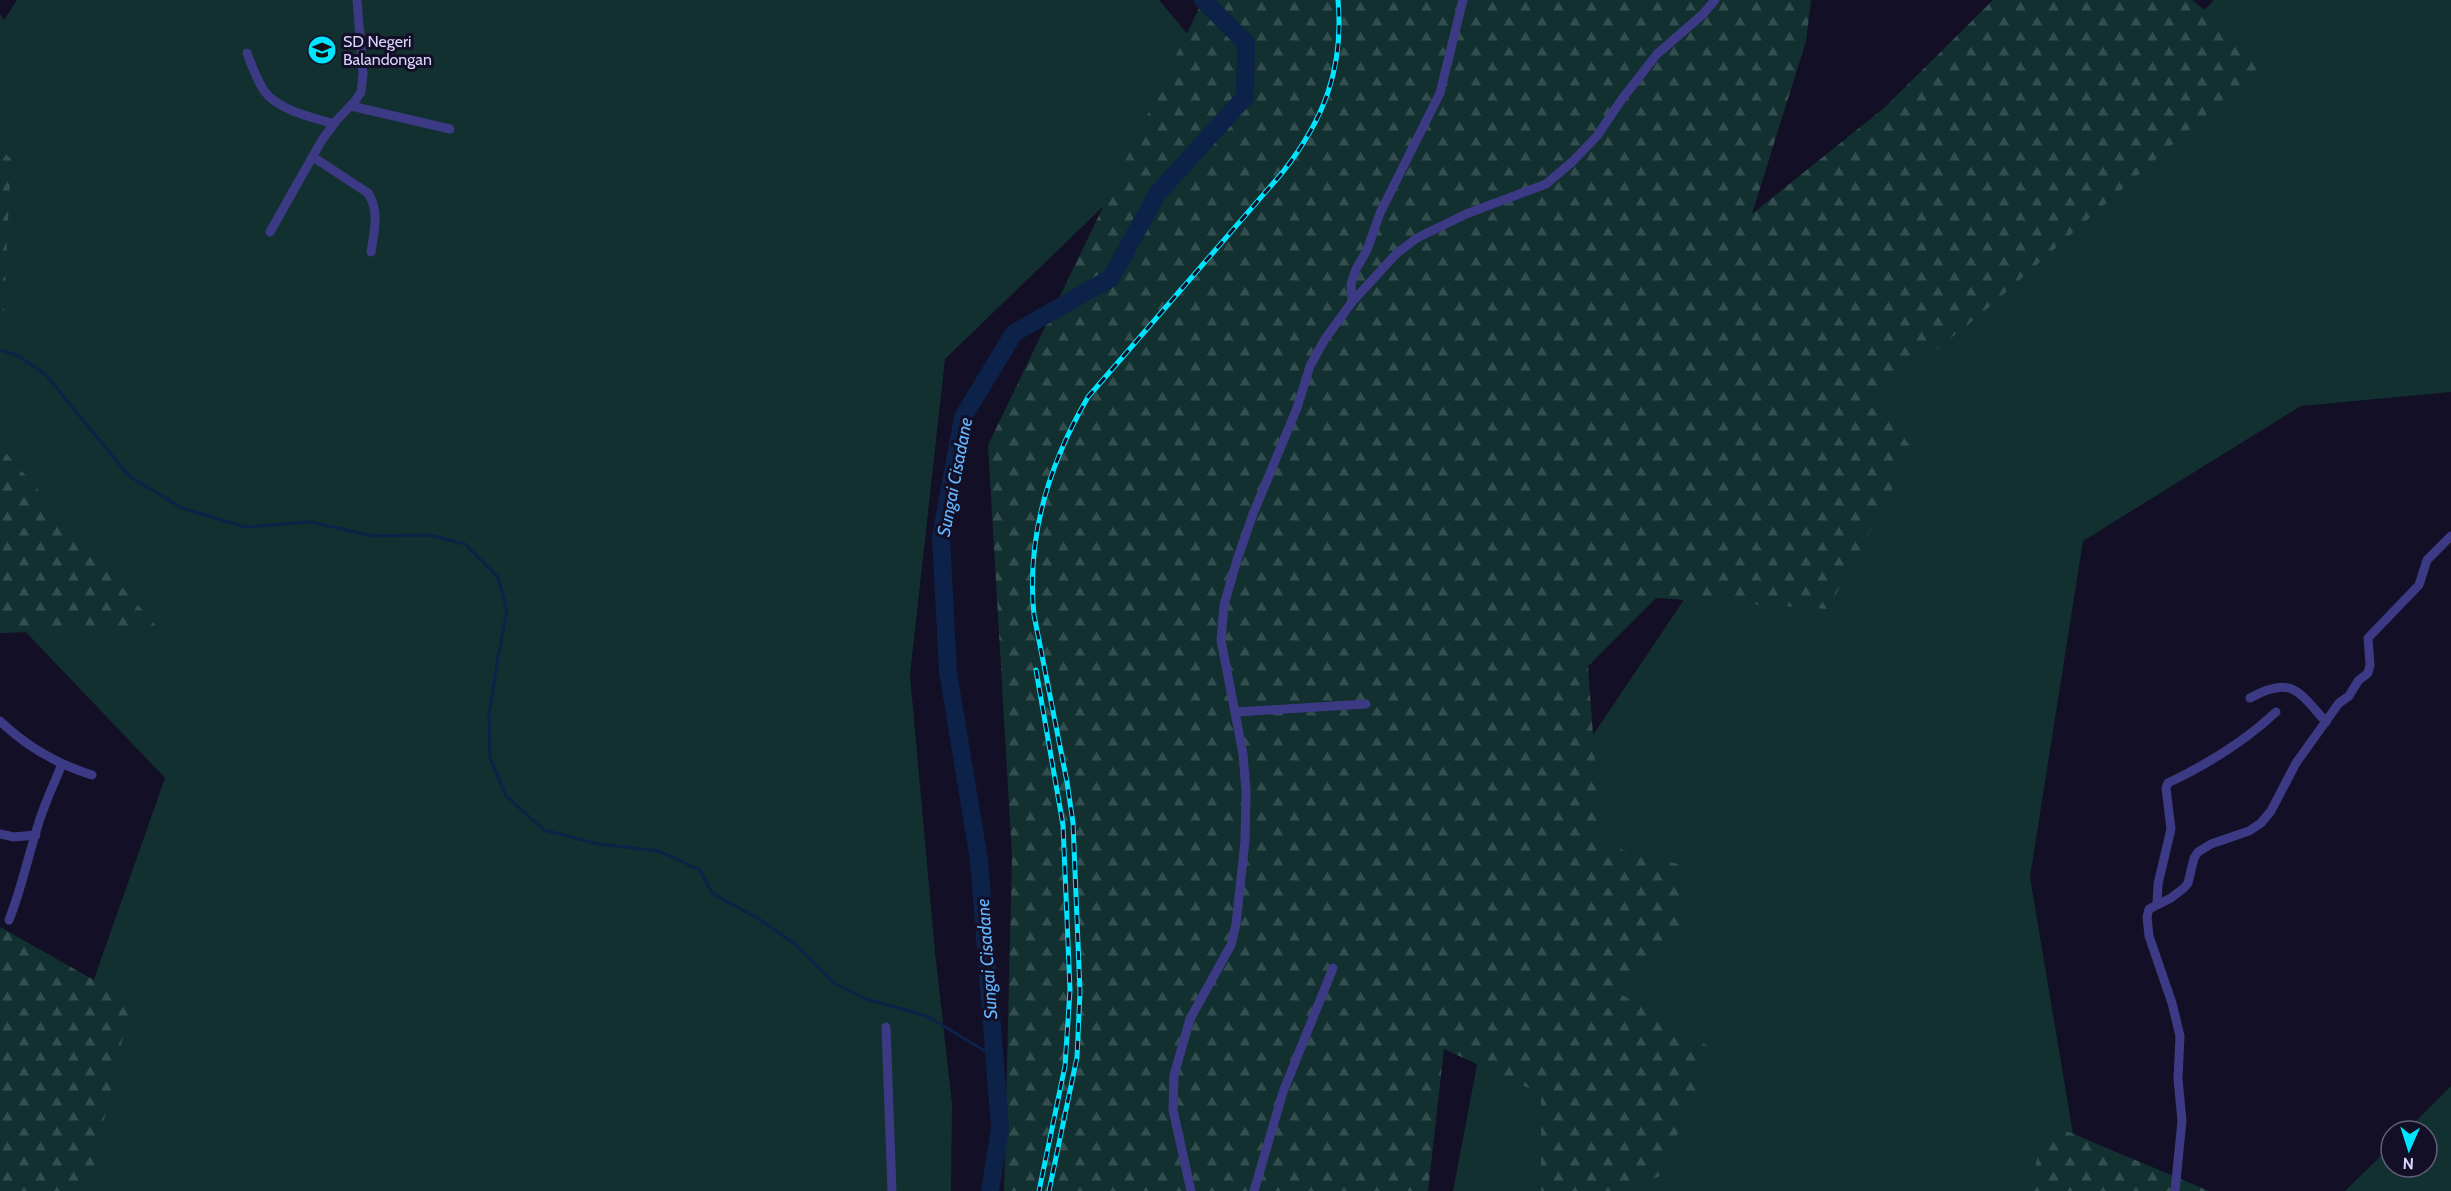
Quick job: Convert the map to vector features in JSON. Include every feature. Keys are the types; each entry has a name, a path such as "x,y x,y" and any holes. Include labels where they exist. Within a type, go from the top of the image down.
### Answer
{"street":[{"path":"270,232 334,124 359,97 363,81 357,0"},
{"path":"1352,302 1351,284 1356,269 1367,250 1380,213 1440,93 1463,0"},
{"path":"1191,1191 1176,1128 1172,1087 1190,1019 1227,956 1236,924 1244,851 1246,791 1244,754 1221,640 1222,621 1228,589 1253,514 1297,408 1310,366 1325,339 1352,302 1397,253 1417,238 1466,214 1546,184 1598,136 1627,92 1657,54 1702,15 1715,0"},
{"path":"247,53 261,85 275,101 303,114 334,124"},
{"path":"351,106 450,129"},
{"path":"313,157 368,194 372,200 376,214 371,252"},
{"path":"2175,1191 2182,1121 2178,1079 2181,1043 2172,1003 2147,926 2149,909 2178,893 2188,882 2194,858 2198,852 2211,844 2249,831 2261,823 2271,811 2296,763 2339,703 2349,696 2358,681 2368,673 2367,642 2371,633 2419,585 2427,560 2451,536"},
{"path":"2250,698 2269,687 2286,687 2300,694 2326,722"},
{"path":"1236,712 1366,704"},
{"path":"2157,904 2158,884 2171,829 2166,785 2199,768 2260,727 2276,712"},
{"path":"0,721 19,738 62,764 92,775"},
{"path":"9,920 17,901 20,881 62,764"},
{"path":"0,834 14,837 36,835"},
{"path":"1254,1191 1283,1092 1333,968"},
{"path":"886,1027 892,1191"}],"green space":[{"path":"17,0 1159,0 1209,60 1168,144 945,359 910,675 935,952 952,1104 951,1191 0,1191 46,1115 165,778 0,605 0,14 4,20"},
{"path":"1203,0 1811,0 1806,41 1752,214 1884,108 1993,0 2192,0 2268,60 1980,315 1875,398 1913,450 1828,609 1656,598 1588,666 1601,844 1678,864 1683,925 1619,993 1713,1049 1660,1176 1624,1191 1541,1191 1541,1094 1444,1049 1428,1191 1004,1191 1012,856 988,445"},
{"path":"2214,0 2451,0 2451,392 2301,406 2083,541 2030,877 2074,1140 2062,1191 1453,1191 1519,845 1790,442"},
{"path":"0,149 11,159 0,392"},
{"path":"0,446 158,628 0,633"},
{"path":"0,927 131,1001 88,1191 0,1191"},
{"path":"2451,1086 2451,1191 2345,1191 2379,1158 2379,1179 2439,1179 2439,1119 2418,1119"},
{"path":"2045,1122 2209,1191 2030,1191"}],"waterway":[{"name":"Sungai Cisadane","path":"990,1191 1000,1128 979,860 948,672 941,537 963,417 1014,333 1111,278 1157,194 1245,97 1246,43 1203,0"},
{"path":"0,350 17,355 45,374 129,476 182,508 245,527 311,522 373,536 429,535 465,544 498,577 507,611 489,715 490,758 506,796 544,830 598,844 659,851 700,870 712,893 759,919 795,944 834,983 866,999 927,1016 995,1057"}],"railway":[{"path":"1049,1191 1077,1057 1080,992 1073,823 1034,615 1032,586 1034,557 1043,502 1062,448 1088,397 1282,173 1309,133 1320,113 1334,71 1338,48 1338,0"},
{"path":"1036,670 1063,825 1070,990 1065,1066 1039,1191"}],"place":[{"name":"SD Negeri Balandongan","path":"322,50"}]}
